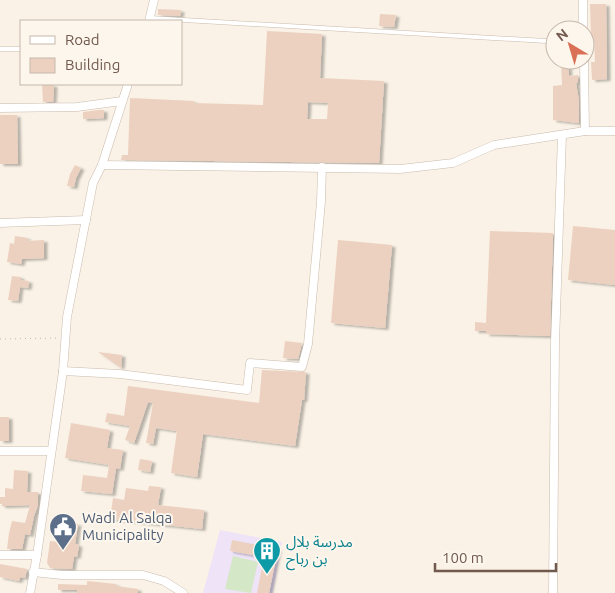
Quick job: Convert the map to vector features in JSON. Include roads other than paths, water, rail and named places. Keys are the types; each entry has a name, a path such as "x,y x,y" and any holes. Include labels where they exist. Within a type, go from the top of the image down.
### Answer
{"street":[{"path":"150,20 154,0"},
{"path":"583,0 583,20"},
{"path":"584,70 584,131"},
{"path":"30,593 63,372 66,317 93,183 102,165 128,85"},
{"path":"0,108 77,107 122,101"},
{"path":"102,165 400,169 453,163 494,145 584,131 615,131"},
{"path":"553,593 556,343 562,135"},
{"path":"63,372 120,374 247,390 250,363 302,367 308,344 321,202 322,167"},
{"path":"0,223 86,220"},
{"path":"0,451 51,451"},
{"path":"0,555 37,555"},
{"path":"33,572 62,575 143,575 164,580 183,593"}],"lane":[{"path":"182,22 545,41"},
{"path":"0,49 20,49"}],"place":[{"name":"Wadi Al Salqa Municipality","path":"63,551"},
{"name":"مدرسة بلال بن رباح","path":"267,575"}]}
